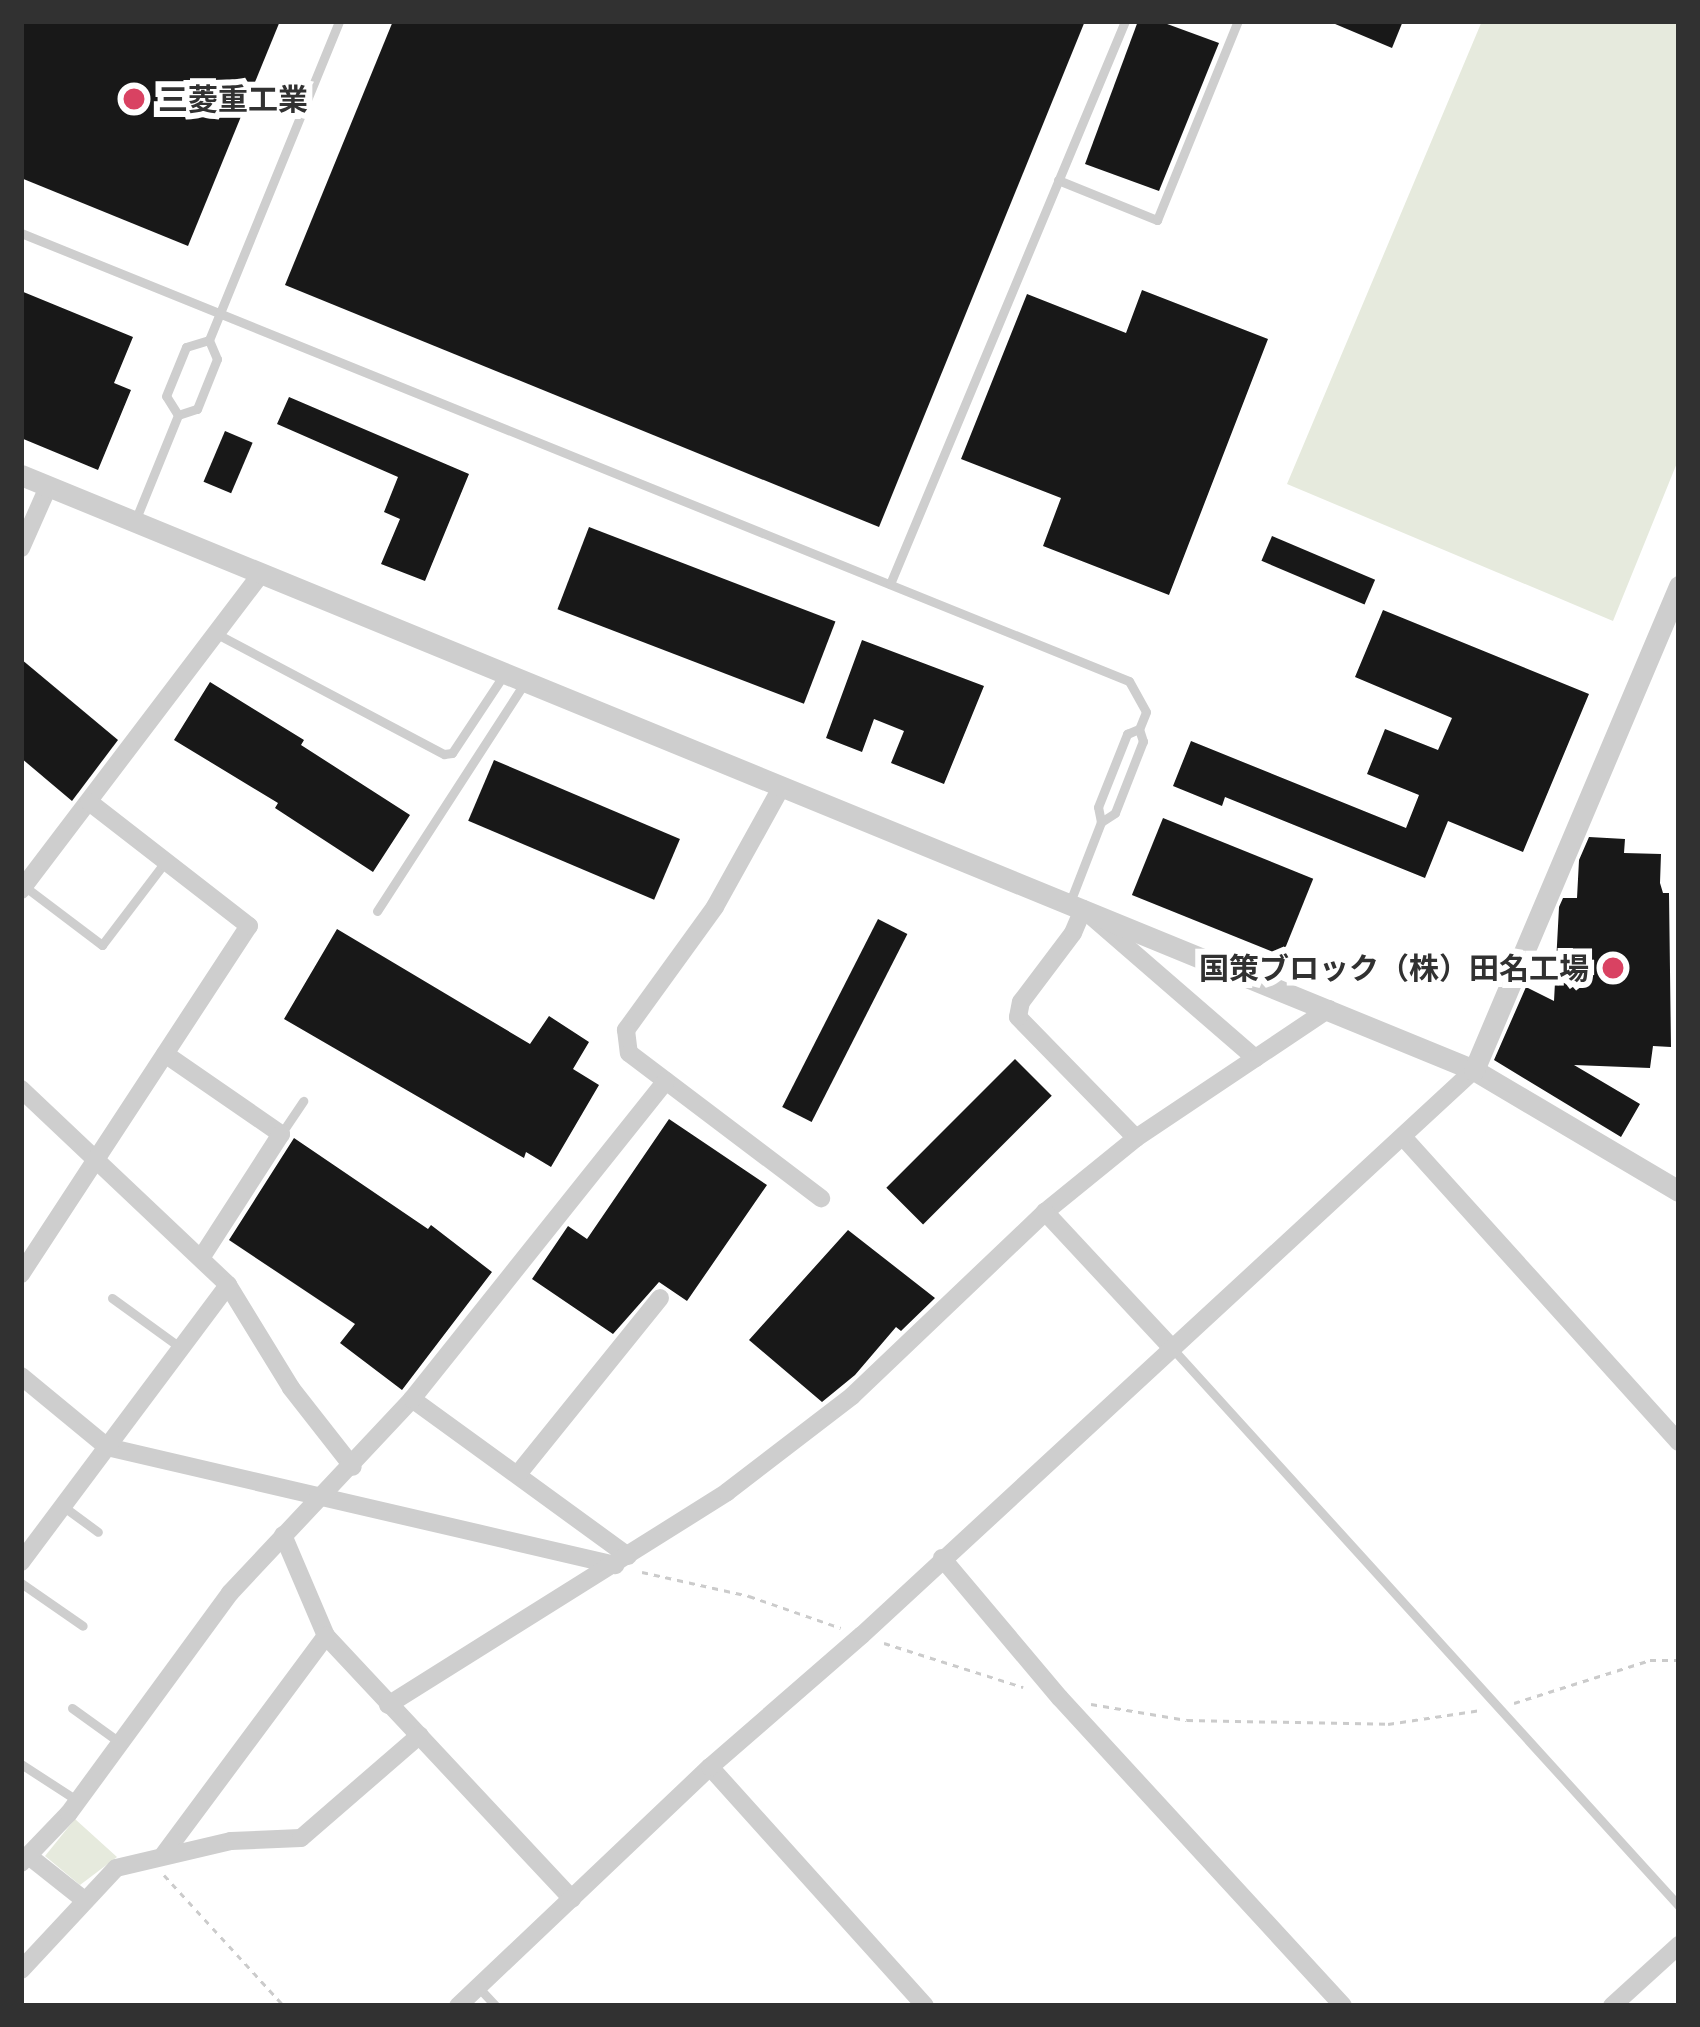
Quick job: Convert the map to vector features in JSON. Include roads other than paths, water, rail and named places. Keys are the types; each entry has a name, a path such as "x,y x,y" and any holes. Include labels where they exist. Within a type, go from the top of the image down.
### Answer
{"street":[{"path":"21,476 1474,1070 1678,1187"},
{"path":"21,548 48,487"},
{"path":"22,888 262,574"},
{"path":"458,2006 710,1767 862,1635 1474,1070 1679,586"},
{"path":"782,786 716,907 626,1030 628,1053 820,1198"},
{"path":"21,1274 249,926 89,802"},
{"path":"1076,906 1255,1058"},
{"path":"1076,906 1072,933 1022,1002 1018,1018 1136,1138"},
{"path":"388,1705 727,1492 852,1396 1046,1213 1136,1138 1329,1009"},
{"path":"165,1054 281,1134 201,1258"},
{"path":"83,1898 26,1860 122,1744 230,1593 412,1399 666,1081"},
{"path":"21,1089 228,1285 291,1388 353,1467"},
{"path":"1404,1138 1679,1442"},
{"path":"1046,1213 1171,1346"},
{"path":"21,1562 228,1285"},
{"path":"518,1474 660,1298"},
{"path":"21,1376 107,1447 318,1500 621,1561"},
{"path":"412,1399 518,1474 621,1561"},
{"path":"283,1535 326,1636 572,1899"},
{"path":"942,1558 1060,1698 1343,2006"},
{"path":"156,1856 326,1636"},
{"path":"21,1970 83,1898 116,1868 231,1841 302,1838 420,1735"},
{"path":"710,1767 926,2006"},
{"path":"1612,2006 1679,1945"}],"lane":[{"path":"134,522 178,415 196,409 217,359 209,340 339,21"},
{"path":"890,584 1125,21"},
{"path":"1058,180 1157,220 1238,21"},
{"path":"21,233 1129,681 1146,712 1139,729 1143,742 1115,813 1101,822"},
{"path":"178,415 166,396 186,347 209,340"},
{"path":"217,634 445,754 452,753 515,677"},
{"path":"377,911 515,677"},
{"path":"1076,906 1101,822 1098,807 1127,734 1139,729"},
{"path":"92,957 166,862"},
{"path":"22,888 102,945"},
{"path":"281,1134 303,1101"},
{"path":"112,1298 181,1348"},
{"path":"1171,1346 1679,1906"},
{"path":"63,1506 98,1532"},
{"path":"21,1583 83,1626"},
{"path":"72,1708 122,1744"},
{"path":"21,1764 78,1801"},
{"path":"479,1988 496,2006"}],"place":[{"name":"三菱重工業","path":"134,99"},
{"name":"国策ブロック（株）田名工場","path":"1613,968"}]}
